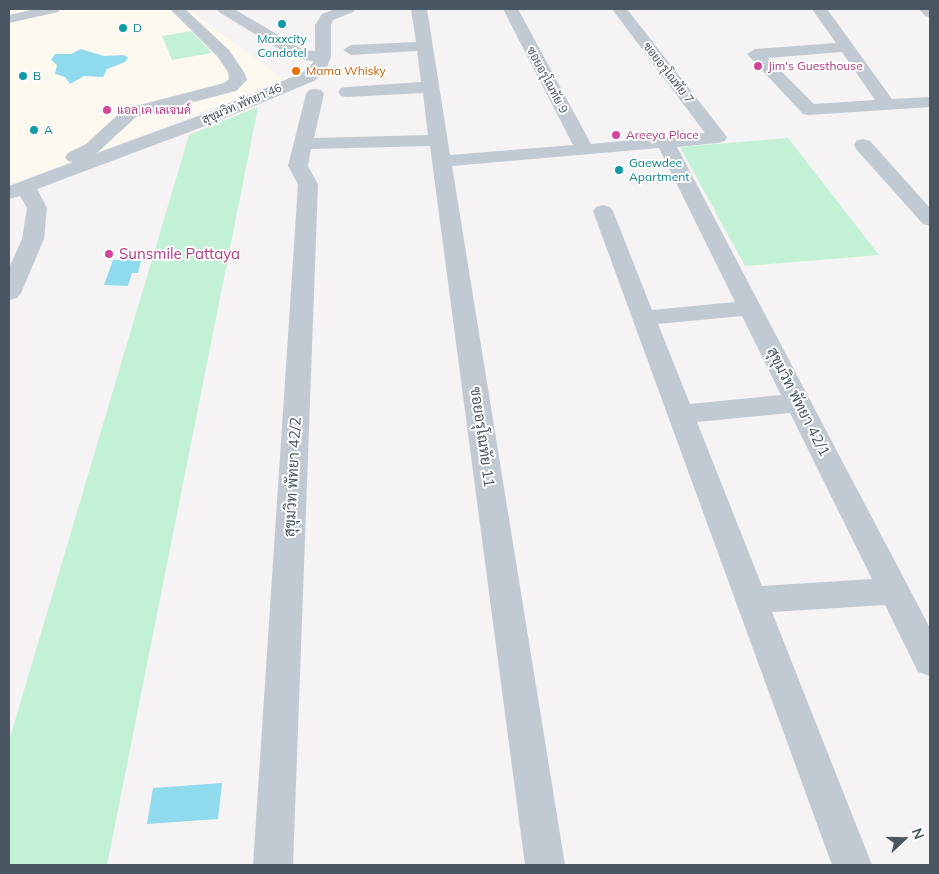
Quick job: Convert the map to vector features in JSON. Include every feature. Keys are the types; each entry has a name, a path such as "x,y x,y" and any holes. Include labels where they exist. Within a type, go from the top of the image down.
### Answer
{"street":[{"path":"10,16 38,9"},
{"path":"10,16 53,9"},
{"path":"224,9 300,56 323,57 323,25 327,17 348,9"},
{"name":"ซอยอรุโณทัย 11","path":"419,9 545,865"},
{"name":"ซอยอรุโณทัย 9","path":"510,9 585,150"},
{"name":"ซอยอรุโณทัย 7","path":"619,9 718,137 666,143"},
{"path":"820,9 887,106"},
{"path":"926,9 930,13"},
{"path":"9,293 33,239 37,208 15,186 94,148 130,113 230,87 238,80 236,72 223,53 173,11"},
{"path":"351,50 425,46"},
{"path":"846,47 755,54 809,110 930,102"},
{"name":"สุขุมวิท พัทยา 46","path":"15,186 178,130 308,77 320,66 323,57"},
{"path":"348,92 431,88"},
{"name":"สุขุมวิท พัทยา 42/2","path":"273,865 308,184 298,166 315,94"},
{"path":"191,98 207,119"},
{"path":"161,106 178,130"},
{"path":"57,152 101,141"},
{"path":"303,144 440,150 585,150 666,143"},
{"name":"สุขุมวิท พัทยา 42/1","path":"666,143 930,661"},
{"path":"863,145 930,220"},
{"path":"604,211 852,865"},
{"path":"644,318 751,308"},
{"path":"681,414 799,402"},
{"path":"751,600 895,591"}],"shaded area":[{"name":"แอล เค เลเจนด์","path":"21,9 188,9 284,80 98,152 9,184 9,11"}],"green space":[{"path":"191,31 212,53 172,60 162,36"},
{"path":"258,107 107,865 9,865 9,741 189,135"},
{"path":"788,138 879,255 745,266 680,147"}],"water":[{"path":"81,49 104,56 124,55 128,58 125,62 107,69 103,77 84,76 70,84 65,77 55,74 57,65 51,60 55,54 71,54"},
{"path":"135,259 135,261 141,261 138,273 132,273 128,286 104,285 113,260"},
{"path":"222,783 218,819 147,824 153,788"}],"place":[{"name":"Maxxcity Condotel","path":"282,24"},
{"name":"D","path":"123,28"},
{"name":"Jim's Guesthouse","path":"758,66"},
{"name":"Mama Whisky","path":"296,71"},
{"name":"B","path":"23,76"},
{"name":"แอล เค เลเจนด์","path":"107,110"},
{"name":"A","path":"34,130"},
{"name":"Areeya Place","path":"616,135"},
{"name":"Gaewdee Apartment","path":"619,170"},
{"name":"Sunsmile Pattaya","path":"109,254"}]}
